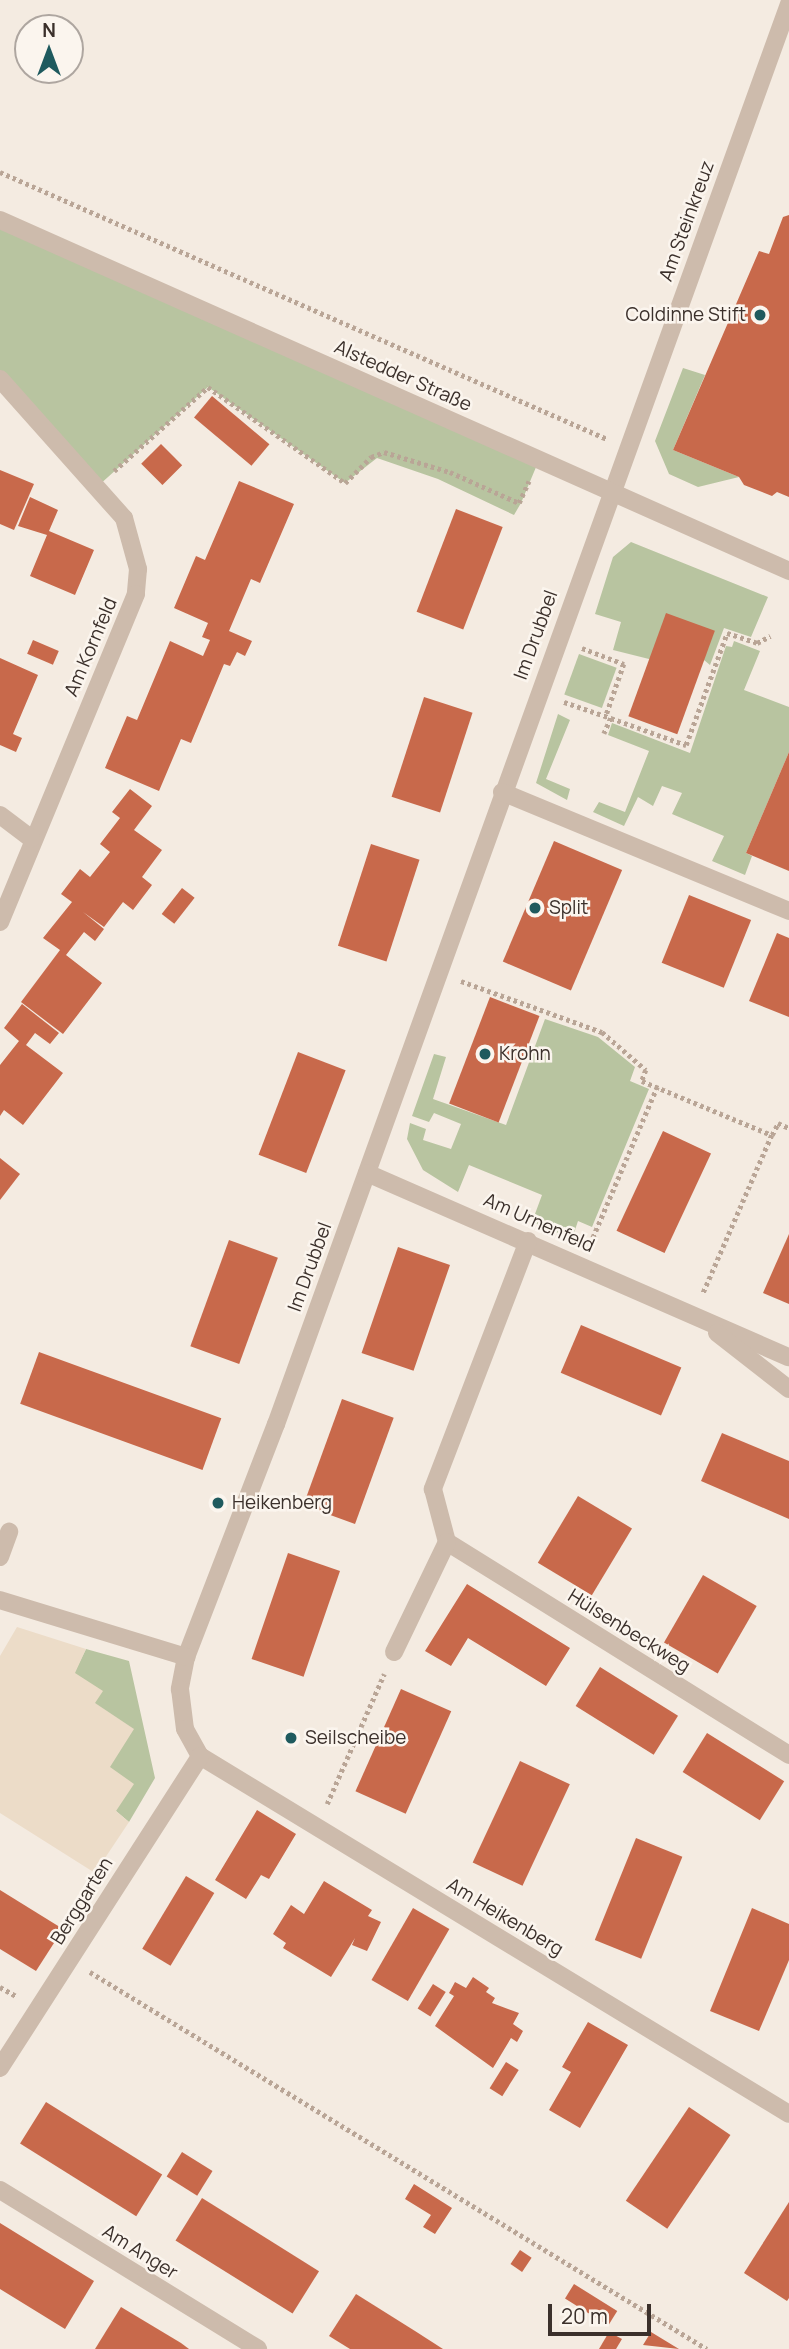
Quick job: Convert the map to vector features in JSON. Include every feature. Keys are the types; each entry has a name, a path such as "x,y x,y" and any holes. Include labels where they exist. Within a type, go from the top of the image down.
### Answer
{"street":[{"name":"Am Steinkreuz","path":"611,492 782,48 789,4"},
{"name":"Alstedder Straße","path":"0,220 789,571"},
{"name":"Am Kornfeld","path":"0,379 124,518 134,540 136,594 31,838 0,922"},
{"name":"Im Drubbel","path":"200,1756 184,1729 180,1689 186,1657 367,1173 537,692 611,492"},
{"path":"502,792 789,911"},
{"path":"0,815 31,838"},
{"name":"Am Urnenfeld","path":"367,1173 789,1357"},
{"path":"394,1652 447,1542 433,1489 528,1241"},
{"name":"Am Urnenfeld","path":"693,1315 789,1389"},
{"path":"0,1557 9,1532"},
{"name":"Hülsenbeckweg","path":"447,1542 789,1755"},
{"path":"0,1600 186,1657"},
{"name":"Am Heikenberg","path":"200,1756 789,2115"},
{"name":"Berggarten","path":"0,2068 200,1756"},
{"name":"Am Anger","path":"0,2190 258,2349"}],"path":[{"path":"0,172 627,448"},
{"path":"98,486 208,387 345,483 370,457 384,452 450,472 519,503 539,460"},
{"path":"537,692 686,745 727,633 757,643 770,636"},
{"path":"557,638 624,664 604,734"},
{"path":"438,973 602,1032 646,1070 642,1081 772,1135"},
{"path":"582,1265 657,1087"},
{"path":"693,1315 778,1123 789,1128"},
{"path":"316,1827 394,1652"},
{"path":"70,1960 707,2349"}],"green space":[{"path":"0,220 539,460 521,503 514,515 438,479 377,458 345,483 208,387 98,486 0,379"},
{"path":"683,368 705,375 673,450 739,477 698,487 669,474 655,441"},
{"path":"631,542 768,597 751,637 724,628 710,665 704,660 649,659 613,650 621,622 595,614 613,557"},
{"path":"734,641 760,651 744,690 789,707 789,752 746,853 752,856 745,875 712,861 724,836 672,814 682,793 662,786 653,806 638,797 624,826 593,812 599,802 625,812 649,751 608,735 612,723 690,753 726,646 732,647"},
{"path":"579,654 617,668 602,708 564,694"},
{"path":"558,714 570,720 546,779 570,789 567,800 536,783"},
{"path":"545,1019 598,1037 635,1067 630,1081 649,1089 592,1227 578,1221 572,1239 532,1222 542,1195 469,1165 458,1192 423,1170 407,1139 410,1123 426,1129 423,1140 451,1149 461,1124 434,1113 429,1122 412,1116 434,1054 446,1057 433,1099 506,1125"},
{"path":"86,1649 129,1661 155,1778 129,1822 116,1811 95,1703 74,1673"}],"shaded area":[{"path":"17,1627 86,1649 75,1673 103,1691 95,1703 134,1729 110,1767 134,1784 116,1811 129,1822 95,1873 0,1813 0,1656"}],"building":[{"name":"Coldinne Stift","path":"789,215 789,497 777,492 772,496 744,485 739,477 673,450 759,251 769,254 783,217"},
{"path":"212,396 269,444 251,466 194,417"},
{"path":"161,444 182,465 162,485 141,464"},
{"path":"0,470 34,484 14,530 0,524"},
{"path":"239,481 294,504 260,583 251,579 229,631 252,641 245,656 237,652 230,666 224,664 191,743 181,739 159,791 105,768 127,716 137,720 170,641 203,656 210,640 202,637 208,623 174,608 196,556 205,560"},
{"path":"30,497 58,510 49,531 94,550 75,595 30,576 47,535 18,526"},
{"path":"456,509 503,527 463,630 417,612"},
{"path":"666,613 715,631 677,734 628,716"},
{"path":"33,640 59,651 53,665 27,654"},
{"path":"0,658 38,675 13,734 22,738 16,752 0,745"},
{"path":"424,697 473,713 440,813 392,797"},
{"path":"789,752 789,871 746,853"},
{"path":"130,789 152,806 134,830 162,850 142,877 152,885 133,910 123,902 104,927 83,912 104,929 95,941 84,932 66,955 102,983 63,1034 21,1002 60,950 43,938 72,902 61,894 80,869 90,877 110,852 100,844 120,818 112,812"},
{"path":"554,841 622,870 571,991 503,962"},
{"path":"371,844 420,860 386,962 338,946"},
{"path":"182,888 195,898 174,924 162,914"},
{"path":"689,895 751,920 724,988 662,963"},
{"path":"777,933 789,938 789,1017 749,1001"},
{"path":"490,997 539,1016 499,1122 449,1103"},
{"path":"22,1004 59,1033 50,1044 35,1033 26,1045 63,1073 23,1125 4,1110 0,1116 0,1065 19,1041 4,1028"},
{"path":"298,1052 346,1070 306,1173 259,1155"},
{"path":"663,1131 711,1153 665,1253 617,1231"},
{"path":"0,1158 20,1174 0,1200"},
{"path":"789,1234 789,1304 763,1293"},
{"path":"229,1240 278,1258 239,1364 190,1346"},
{"path":"398,1247 450,1265 414,1371 362,1353"},
{"path":"581,1325 681,1368 661,1415 561,1373"},
{"path":"39,1352 221,1418 202,1470 20,1404"},
{"path":"342,1399 394,1418 355,1524 303,1505"},
{"path":"722,1433 789,1461 789,1519 701,1481"},
{"path":"578,1496 632,1528 592,1595 538,1563"},
{"path":"288,1553 340,1571 304,1677 252,1659"},
{"path":"703,1575 757,1606 718,1674 664,1643"},
{"path":"467,1584 570,1648 546,1686 468,1638 451,1666 425,1651"},
{"path":"600,1667 678,1716 654,1755 576,1706"},
{"path":"401,1689 451,1711 406,1814 355,1791"},
{"path":"707,1733 784,1781 760,1820 683,1772"},
{"path":"520,1761 570,1784 523,1886 473,1863"},
{"path":"257,1810 296,1834 269,1879 261,1875 246,1899 215,1880"},
{"path":"636,1838 682,1857 641,1959 595,1940"},
{"path":"186,1876 214,1893 171,1966 142,1949"},
{"path":"324,1881 372,1910 368,1916 381,1922 367,1951 352,1945 355,1938 331,1977 283,1948 286,1943 273,1934 291,1905 304,1914"},
{"path":"0,1890 63,1929 36,1971 0,1949"},
{"path":"413,1908 449,1929 408,2001 372,1980"},
{"path":"752,1908 789,1924 789,1960 759,2031 710,2011"},
{"path":"473,1977 489,1988 486,1992 495,1998 492,2003 519,2013 513,2024 523,2031 517,2042 511,2038 493,2068 435,2026 454,1996 449,1993 455,1982 466,1988"},
{"path":"433,1984 446,1992 430,2017 418,2009"},
{"path":"588,2022 628,2045 580,2128 549,2110 571,2072 562,2067"},
{"path":"506,2062 519,2070 502,2096 490,2088"},
{"path":"46,2102 162,2175 136,2216 20,2144"},
{"path":"689,2107 730,2135 667,2229 626,2201"},
{"path":"182,2152 213,2171 197,2196 167,2177"},
{"path":"414,2184 452,2208 435,2234 423,2227 431,2215 405,2199"},
{"path":"202,2198 319,2271 293,2314 176,2240"},
{"path":"789,2202 789,2298 787,2301 744,2273"},
{"path":"0,2223 94,2281 65,2329 0,2289"},
{"path":"520,2250 532,2258 522,2272 510,2264"},
{"path":"574,2284 617,2311 608,2325 565,2298"},
{"path":"356,2294 443,2349 350,2349 329,2336"},
{"path":"121,2307 181,2343 189,2349 95,2349"},
{"path":"609,2332 622,2339 616,2349 599,2349"},
{"path":"651,2332 674,2346 679,2349 643,2345"}],"place":[{"name":"Coldinne Stift","path":"760,315"},
{"name":"Split","path":"535,908"},
{"name":"Krohn","path":"485,1054"},
{"name":"Heikenberg","path":"218,1503"},
{"name":"Seilscheibe","path":"291,1738"}]}
